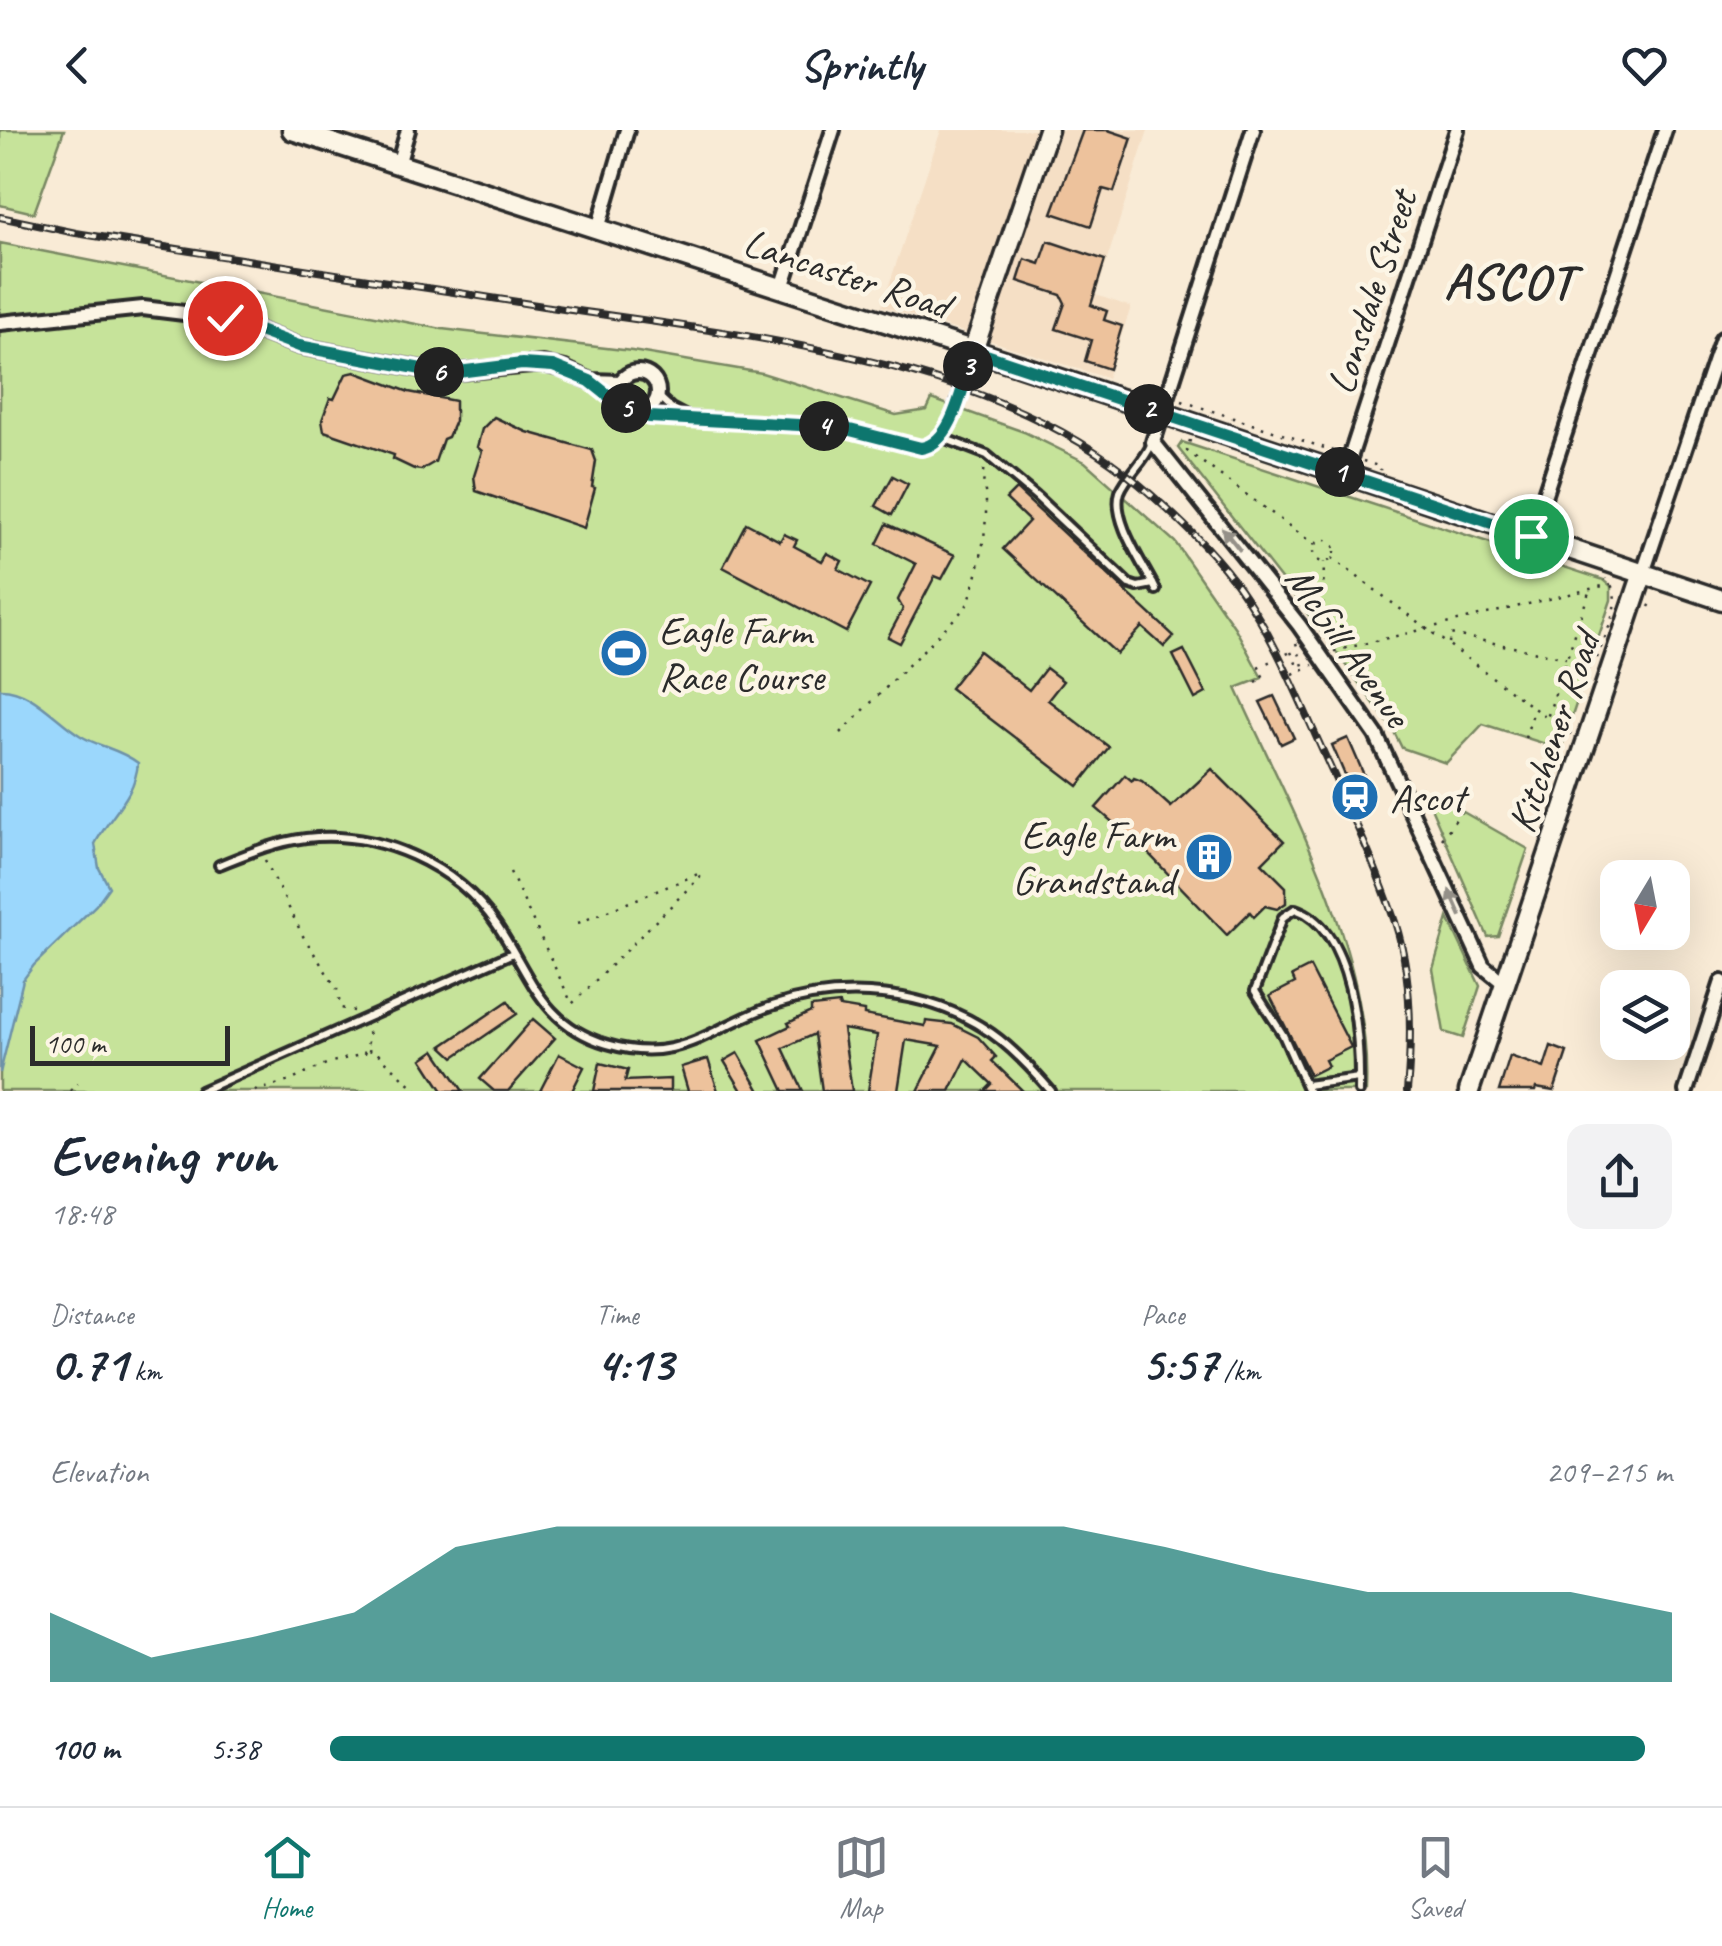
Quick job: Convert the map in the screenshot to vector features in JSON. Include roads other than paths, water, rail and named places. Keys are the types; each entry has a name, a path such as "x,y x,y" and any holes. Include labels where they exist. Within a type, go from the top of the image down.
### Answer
{"main road":[{"name":"Lancaster Road","path":"292,130 1161,412 1722,600"},
{"path":"974,351 1048,130"},
{"name":"Kitchener Road","path":"1473,1088 1643,573"}],"street":[{"path":"398,165 408,130"},
{"path":"598,230 627,130"},
{"path":"782,288 833,130"},
{"path":"1152,442 1253,130"},
{"name":"Lonsdale Street","path":"1345,474 1457,130"},
{"path":"1531,536 1664,130"},
{"path":"0,323 142,308 225,318 299,346 432,371 543,364 590,381 627,408 639,412 651,406 657,394 654,382 644,373 631,373 620,382 590,381"},
{"name":"Kitchener Road","path":"1643,573 1722,339"},
{"path":"619,399 620,382"},
{"name":"McGill Avenue","path":"1152,442 1299,625 1376,735 1483,966 1505,984"},
{"path":"1686,1091 1722,982"}],"lane":[{"path":"639,412 656,418 838,427 921,448 933,446 942,438 974,351"},
{"path":"657,394 671,408 689,417"},
{"path":"942,438 987,455 1130,584 1138,587 1154,587 1120,520 1118,506 1121,490 1152,442"},
{"path":"219,865 305,838 332,837 404,852 459,883 498,926 533,990 550,1010 568,1025 606,1044 667,1049 715,1034 774,1005 864,993 902,996 946,1008 990,1033 1027,1064 1051,1091"},
{"path":"1359,1078 1307,1088 1283,1035 1255,991 1284,917 1295,909 1310,914 1330,936 1344,970 1360,1038 1359,1091"},
{"path":"201,1091 513,953"}],"water":[{"path":"0,689 22,694 81,736 138,763 127,796 95,844 99,868 109,887 23,980 0,1073"}],"railway":[{"path":"0,217 76,233 772,340 933,379 1008,406 1078,441 1140,485 1206,547 1240,589 1276,649 1380,880 1401,942 1409,1006 1407,1091"}],"place":[{"name":"Eagle Farm Race Course","path":"624,653"},
{"name":"Ascot","path":"1355,797"},
{"name":"Eagle Farm Grandstand","path":"1209,857"}],"district":[{"name":"ASCOT","path":"1510,280"}]}
